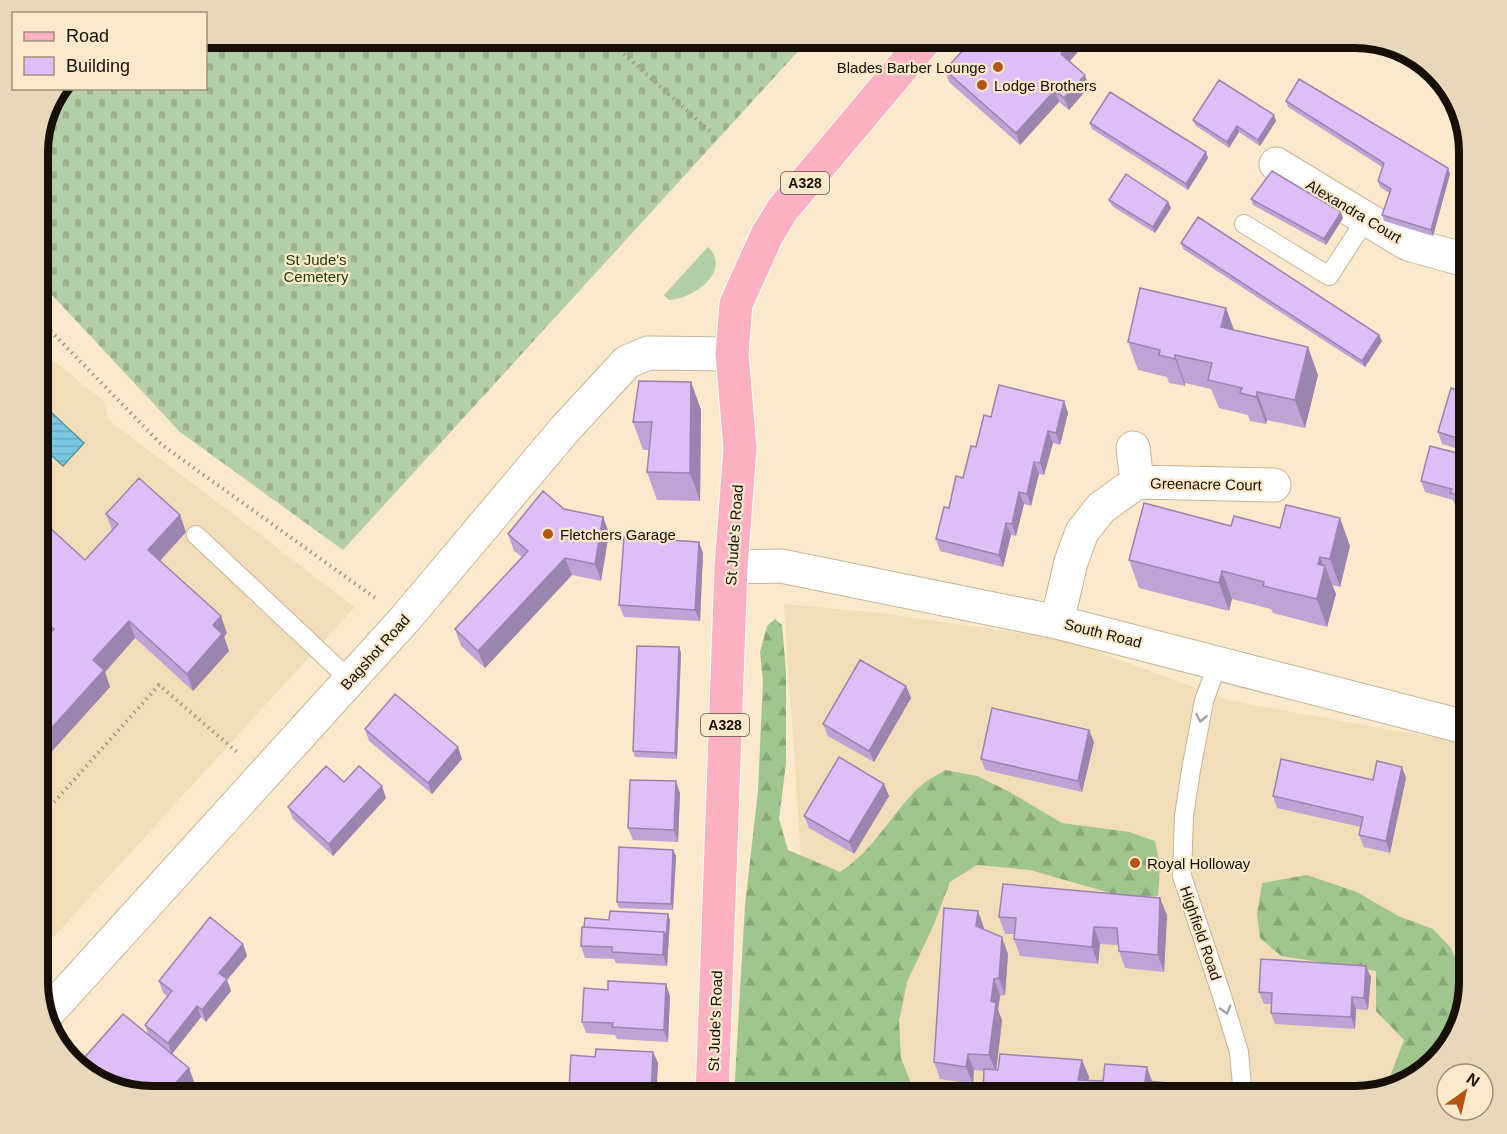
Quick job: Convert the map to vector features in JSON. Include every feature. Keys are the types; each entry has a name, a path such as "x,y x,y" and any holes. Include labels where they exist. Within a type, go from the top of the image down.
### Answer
{"main road":[{"name":"St Jude's Road","path":"712,1086 731,567 740,448 732,354 736,303 767,235 783,209 919,48"}],"street":[{"name":"Alexandra Court","path":"1276,164 1408,244 1459,258"},
{"name":"Bagshot Road","path":"52,1008 405,619 565,429 627,363 648,353 732,354"},
{"name":"Greenacre Court","path":"1133,448 1137,482"},
{"name":"Greenacre Court","path":"1057,622 1071,562 1082,532 1101,508 1137,482 1274,485"},
{"name":"South Road","path":"731,567 781,566 1057,622 1459,725"}],"lane":[{"path":"1244,224 1329,276 1366,219"},
{"path":"196,535 350,680"},
{"name":"Highfield Road","path":"1218,662 1204,701 1191,770 1184,816 1182,876 1239,1052 1242,1086"}],"path":[{"path":"617,48 712,133"},
{"path":"48,328 162,445 405,619"},
{"path":"48,809 159,685 264,776"}],"shaded area":[{"path":"48,357 103,400 109,420 355,607 48,943"},
{"name":"Royal Holloway","path":"784,604 880,613 1062,639 1232,701 1459,742 1459,982 1457,1002 1453,1016 1438,1045 1413,1069 1389,1080 1355,1086 816,1086"}],"green space":[{"name":"St Jude's Cemetery","path":"207,48 801,48 343,550 180,432 48,291 48,145 56,112 68,90 207,90"},
{"path":"708,247 714,256 716,266 713,274 698,289 688,295 669,300 664,295"},
{"path":"775,619 782,625 786,672 786,763 779,819 788,850 840,872 852,864 872,844 917,789 945,770 977,776 1008,791 1062,823 1129,832 1155,841 1160,866 1158,896 1124,897 1030,870 977,865 950,882 934,924 907,982 899,1021 901,1058 912,1086 735,1086 745,905 758,791 763,681 760,652 767,626"},
{"path":"1307,875 1357,892 1398,916 1433,929 1451,948 1459,967 1457,1002 1445,1034 1424,1060 1413,1069 1389,1080 1404,1040 1376,1011 1376,971 1281,956 1260,938 1257,914 1262,883"}],"water":[{"path":"48,409 84,443 63,466 48,452"}],"building":[{"path":"965,48 1067,48 1061,54 1085,75 1064,98 1055,90 1016,133 945,70"},
{"path":"1299,79 1448,168 1431,230 1382,215 1391,189 1378,181 1384,163 1286,101"},
{"path":"1219,80 1274,115 1258,140 1237,126 1227,142 1193,120"},
{"path":"1110,92 1206,152 1186,184 1090,123"},
{"path":"1272,171 1341,212 1324,239 1251,199"},
{"path":"1126,174 1168,202 1153,227 1109,200"},
{"path":"1198,217 1379,335 1362,361 1181,243"},
{"path":"1140,288 1226,308 1221,327 1308,347 1295,400 1257,392 1256,397 1240,393 1242,388 1208,380 1212,363 1175,355 1175,359 1159,355 1160,350 1128,342"},
{"path":"639,381 691,382 690,473 647,472 652,422 633,422"},
{"path":"999,385 1064,401 1056,433 1048,431 1040,463 1034,462 1027,494 1019,492 1012,524 1006,523 999,555 936,539 944,507 949,508 956,476 963,478 971,446 976,447 984,415 991,417"},
{"path":"1451,388 1459,391 1459,439 1438,432"},
{"path":"1430,446 1459,453 1459,495 1450,493 1452,489 1421,481"},
{"path":"139,478 180,515 148,550 221,616 213,625 222,634 187,674 129,621 93,660 104,670 48,732 48,636 54,629 48,624 48,526 85,560 118,524 106,514"},
{"path":"543,491 564,509 603,517 595,564 565,558 478,651 455,629 528,551 508,534"},
{"path":"1144,503 1231,526 1234,516 1280,528 1286,505 1340,518 1330,559 1320,557 1318,564 1325,566 1317,599 1263,586 1264,582 1222,571 1219,583 1129,560"},
{"path":"624,537 699,542 695,610 619,605"},
{"path":"637,646 679,647 675,753 633,751"},
{"path":"860,660 906,686 869,751 823,724"},
{"path":"395,694 458,747 428,783 365,729"},
{"path":"992,708 1089,730 1078,781 981,759"},
{"path":"839,757 884,784 849,842 804,816"},
{"path":"1281,759 1373,780 1377,761 1402,767 1386,841 1359,835 1363,817 1273,796"},
{"path":"326,766 344,782 359,766 382,786 329,844 288,807"},
{"path":"630,780 676,781 674,830 628,828"},
{"path":"619,847 673,850 671,904 617,902"},
{"path":"1003,884 1160,898 1158,955 1119,951 1117,928 1094,927 1092,947 1014,939 1016,918 999,917"},
{"path":"944,908 978,911 976,926 1002,937 999,978 994,979 991,1001 996,1003 989,1055 968,1054 966,1067 934,1062"},
{"path":"610,911 668,914 666,937 664,932 584,927 585,918 609,920"},
{"path":"210,917 243,944 219,973 227,979 202,1010 197,1006 168,1043 145,1025 172,991 159,981"},
{"path":"582,927 664,932 663,955 612,952 612,947 581,946"},
{"path":"1261,959 1366,966 1364,998 1352,997 1351,1017 1271,1013 1272,993 1259,992"},
{"path":"608,981 666,984 664,1030 612,1027 613,1023 582,1022 584,988 608,990"},
{"path":"123,1014 189,1068 173,1086 132,1084 100,1072 97,1070 99,1068 85,1057"},
{"path":"596,1049 653,1052 651,1086 569,1086 571,1055 595,1057"},
{"path":"1000,1054 1082,1060 1078,1080 1103,1081 1105,1064 1147,1067 1145,1081 1181,1084 1181,1086 983,1086 984,1069 998,1070"}],"place":[{"name":"Blades Barber Lounge","path":"998,67"},
{"name":"Lodge Brothers","path":"982,85"},
{"name":"Fletchers Garage","path":"548,534"},
{"name":"Royal Holloway","path":"1135,863"}]}
